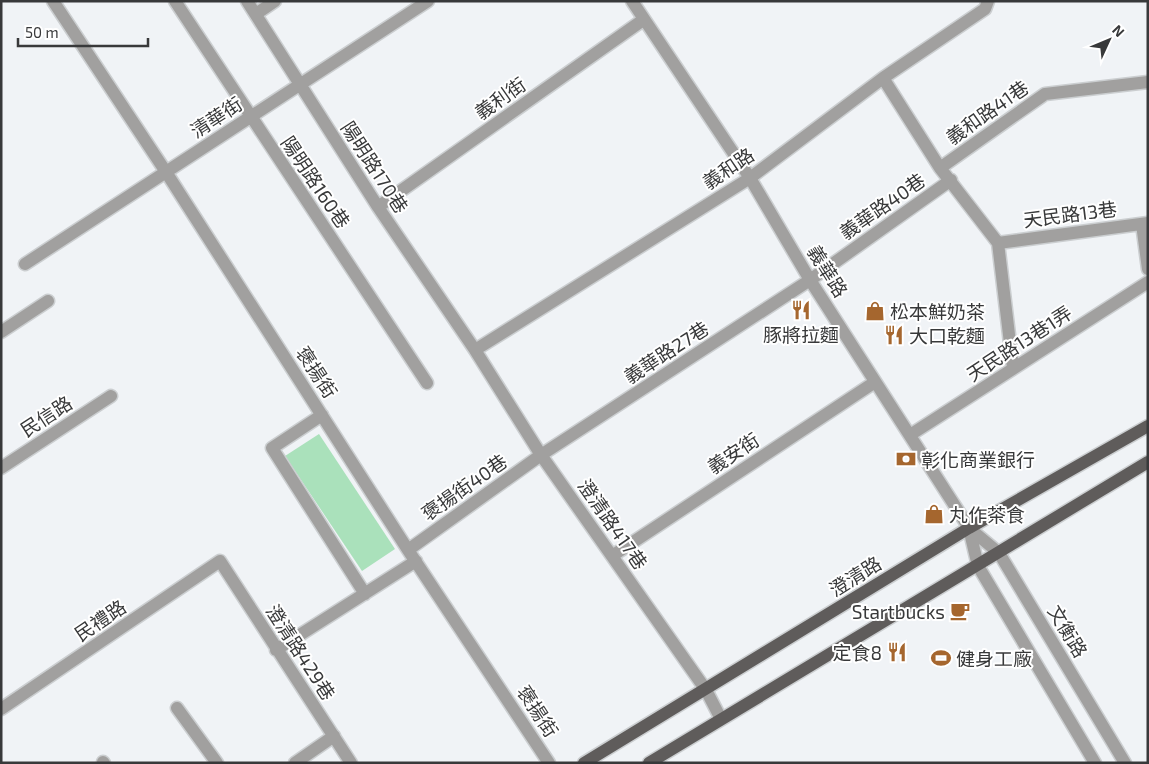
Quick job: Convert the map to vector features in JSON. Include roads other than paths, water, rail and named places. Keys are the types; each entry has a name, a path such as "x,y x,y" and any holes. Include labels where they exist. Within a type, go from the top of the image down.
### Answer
{"main road":[{"name":"澄清路","path":"584,763 969,528 1148,426"},
{"path":"649,763 1148,462"}],"street":[{"name":"褒揚街","path":"52,1 166,172 408,550 549,763"},
{"name":"陽明路160巷","path":"175,1 427,383"},
{"name":"陽明路170巷","path":"248,1 378,208 475,350"},
{"path":"256,14 275,1"},
{"name":"清華街","path":"25,264 428,1"},
{"name":"義華路","path":"632,1 750,178 810,280 969,528 978,566"},
{"name":"義和路","path":"475,350 750,178 883,78 985,9 988,1"},
{"name":"義利街","path":"378,208 644,20"},
{"path":"883,78 940,168 998,243 1014,368"},
{"name":"義和路41巷","path":"940,168 1045,94 1148,82"},
{"name":"義華路40巷","path":"810,280 951,180"},
{"path":"1145,224 1148,269"},
{"name":"天民路13巷","path":"998,243 1145,224"},
{"name":"義華路27巷","path":"542,455 810,280"},
{"name":"天民路13巷1弄","path":"910,435 1148,282"},
{"path":"1,332 48,301"},
{"name":"澄清路417巷","path":"475,350 542,455 706,690 721,719"},
{"name":"義安街","path":"612,556 875,382"},
{"name":"民信路","path":"1,468 111,396"},
{"path":"322,415 272,448 365,594"},
{"name":"褒揚街40巷","path":"408,550 542,455"},
{"name":"文衡路","path":"969,528 999,553 1125,763"},
{"name":"澄清路429巷","path":"220,561 351,763"},
{"name":"民禮路","path":"1,709 220,561"},
{"path":"276,650 416,561"},
{"path":"978,566 1095,763"},
{"path":"178,708 217,763"},
{"path":"295,763 334,736"}],"place":[{"name":"豚將拉麵","path":"801,310"},
{"name":"松本鮮奶茶","path":"875,311"},
{"name":"大口乾麵","path":"894,335"},
{"name":"彰化商業銀行","path":"906,459"},
{"name":"丸作茶食","path":"934,514"},
{"name":"Startbucks","path":"960,611"},
{"name":"定食8","path":"897,652"},
{"name":"健身工廠","path":"941,658"}]}
